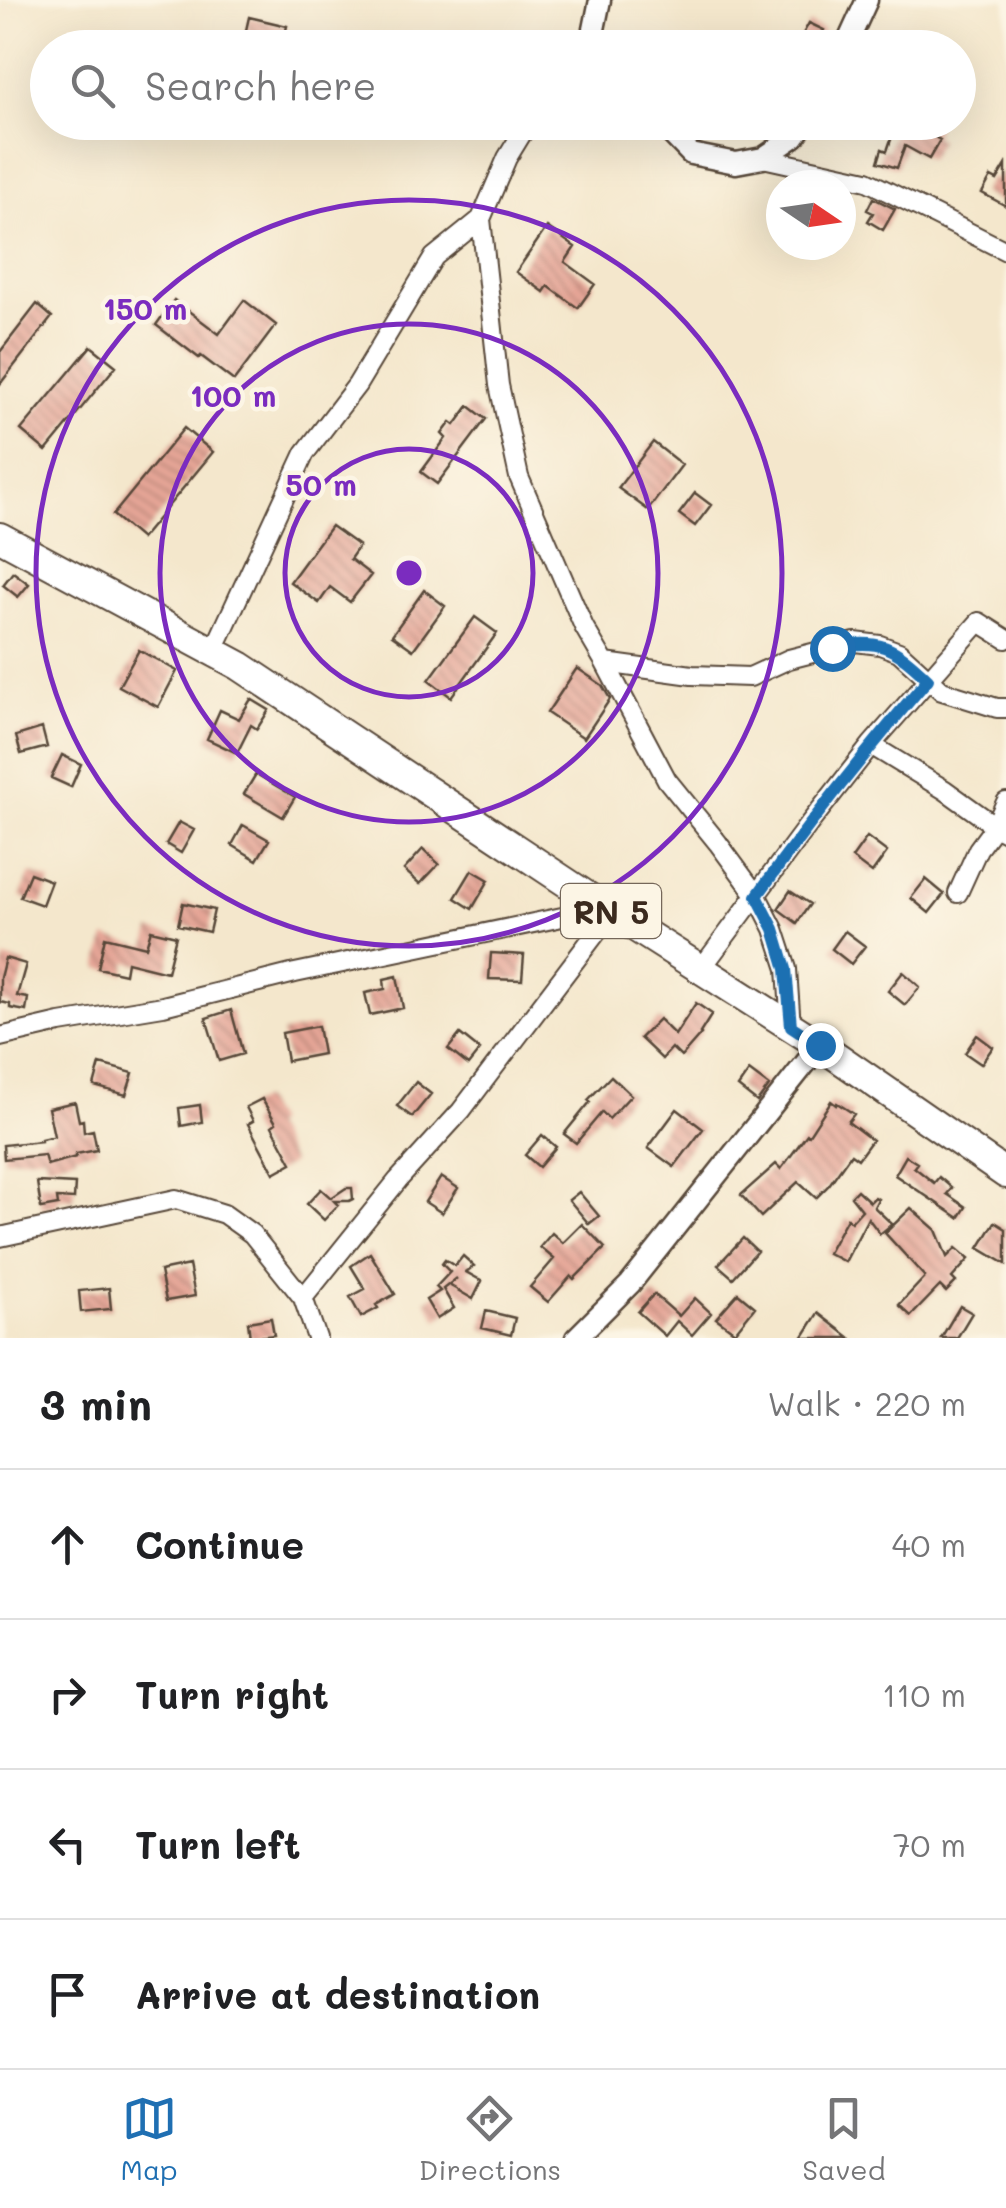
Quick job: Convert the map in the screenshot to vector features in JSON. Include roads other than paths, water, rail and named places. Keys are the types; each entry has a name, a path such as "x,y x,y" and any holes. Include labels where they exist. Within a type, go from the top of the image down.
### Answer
{"main road":[{"name":"RN 5","path":"0,537 240,666 820,1045 1006,1174"}],"street":[{"path":"594,30 600,0"},
{"path":"853,30 867,0"},
{"path":"214,652 305,454 357,385 434,257 481,219 518,140"},
{"path":"677,140 691,154 736,163 763,158 867,181 1006,250"},
{"path":"763,158 790,140"},
{"path":"481,219 500,385 519,477 584,627 667,780 757,896 774,929 786,969 791,1026"},
{"path":"701,969 870,746 979,622 1006,639"},
{"path":"605,662 750,677 790,659 854,642 899,652 942,692 1006,708"},
{"path":"870,746 1000,829"},
{"path":"958,893 978,849 1000,829 1006,802"},
{"path":"0,1036 163,1006 295,973 608,910"},
{"path":"303,1298 398,1180 461,1110 608,910"},
{"path":"576,1338 630,1284 820,1045"},
{"path":"0,1237 176,1199 224,1214 252,1234 303,1298 316,1338"}]}
